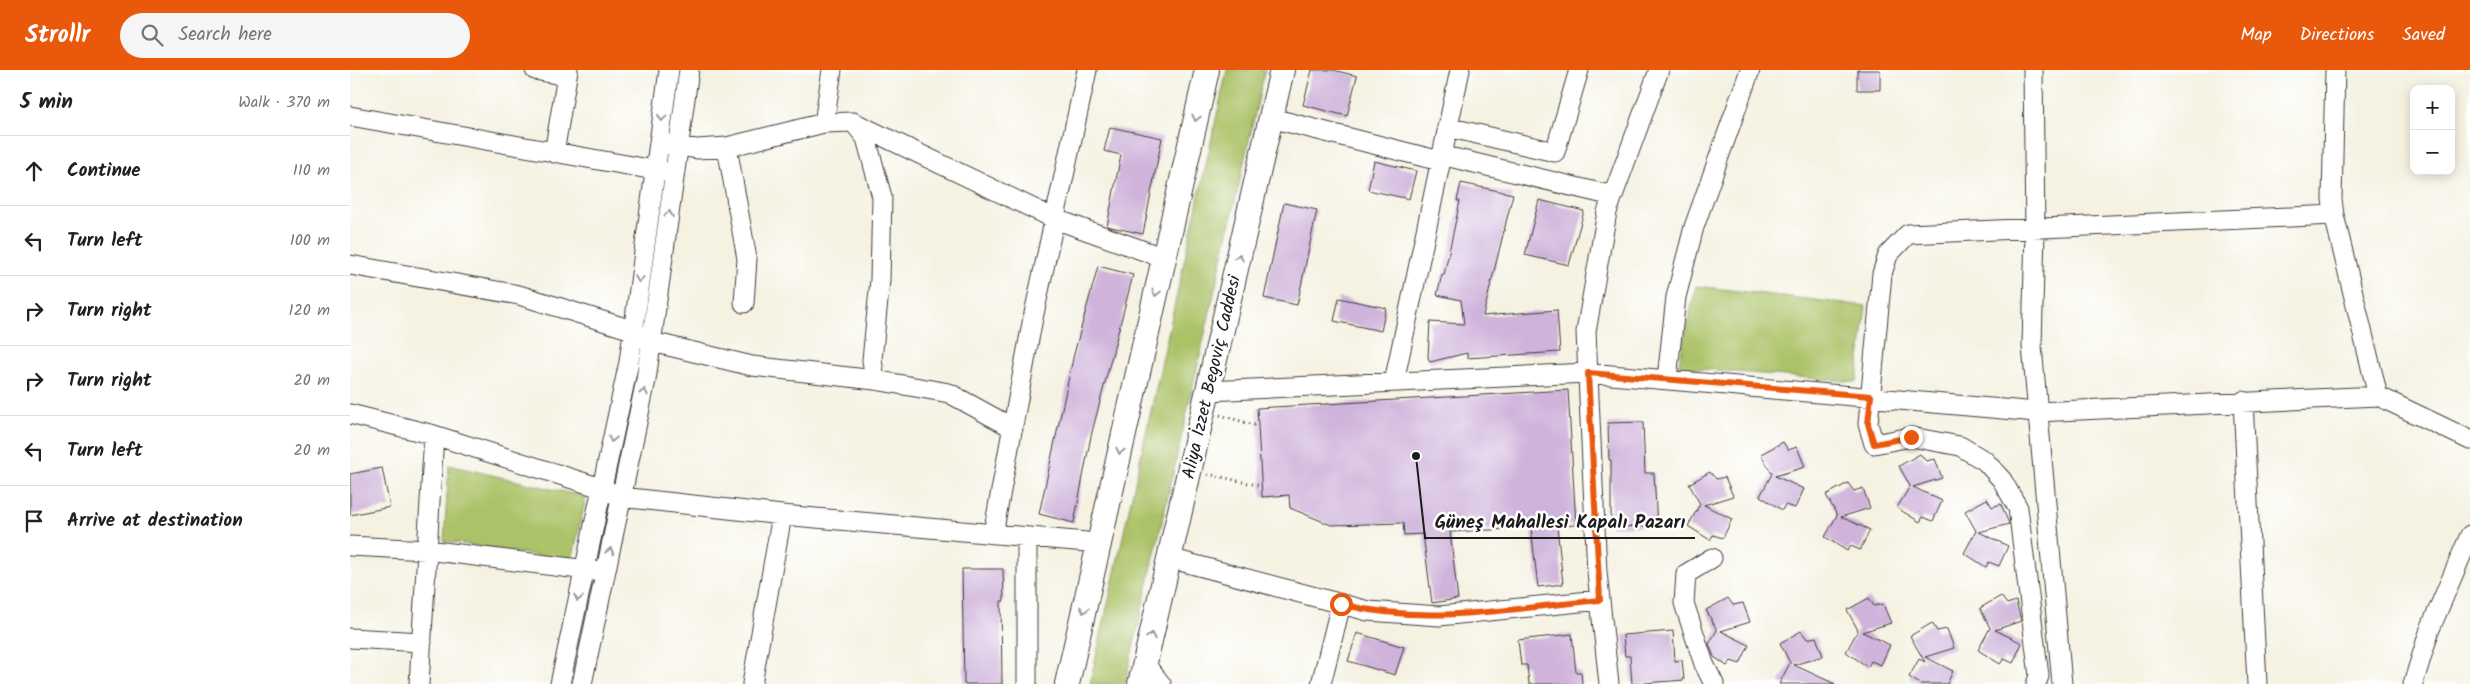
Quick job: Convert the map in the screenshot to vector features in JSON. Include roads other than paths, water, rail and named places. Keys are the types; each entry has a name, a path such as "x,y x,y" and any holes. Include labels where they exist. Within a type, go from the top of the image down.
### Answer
{"main road":[{"path":"1067,684 1207,70"},
{"name":"Aliya İzzet Begoviç Caddesi","path":"1143,674 1282,70"}],"street":[{"path":"535,70 567,73 554,153"},
{"path":"560,684 629,362 668,70"},
{"path":"582,684 646,380 689,70"},
{"path":"824,124 832,70"},
{"path":"994,534 1032,323 1087,70"},
{"path":"1394,382 1460,70"},
{"path":"1447,127 1555,152 1579,70"},
{"path":"1609,684 1600,600 1586,332 1607,212 1659,70"},
{"path":"1667,379 1676,297 1694,227 1750,70"},
{"path":"2033,70 2035,230 2032,346 2062,684"},
{"path":"2335,70 2332,199 2334,215 2378,396"},
{"path":"350,116 674,174"},
{"path":"1271,118 1613,196"},
{"path":"659,142 697,149 727,147 824,124 853,122 1055,219 1164,258"},
{"path":"853,122 866,138 882,197 880,280 872,360 874,380"},
{"path":"727,147 747,259 744,304"},
{"path":"2036,684 2039,676 2018,508 2002,480 1985,461 1960,446 1911,437 1874,444 1868,424 1882,274 1888,255 1900,240 1908,234 2035,230 2334,215"},
{"path":"350,265 519,295 632,330 652,342 752,366 874,380 949,393 1013,428"},
{"path":"1208,391 1588,373 1871,396 2037,412 2378,396 2470,440"},
{"path":"2243,401 2257,684"},
{"path":"350,414 434,435 601,488 622,497 782,515 1098,543"},
{"path":"419,684 434,435"},
{"path":"752,684 782,515"},
{"path":"2413,684 2430,629 2470,535"},
{"path":"1027,537 1027,684"},
{"path":"350,546 427,550 605,573"},
{"path":"1169,558 1368,611 1439,616 1600,600"},
{"path":"1712,558 1686,574 1684,603 1704,664 1714,684"},
{"path":"1321,684 1341,604"},
{"path":"350,638 422,642"},
{"path":"1143,674 1161,684"}],"place":[{"name":"Güneş Mahallesi Kapalı Pazarı","path":"1416,456"}]}
